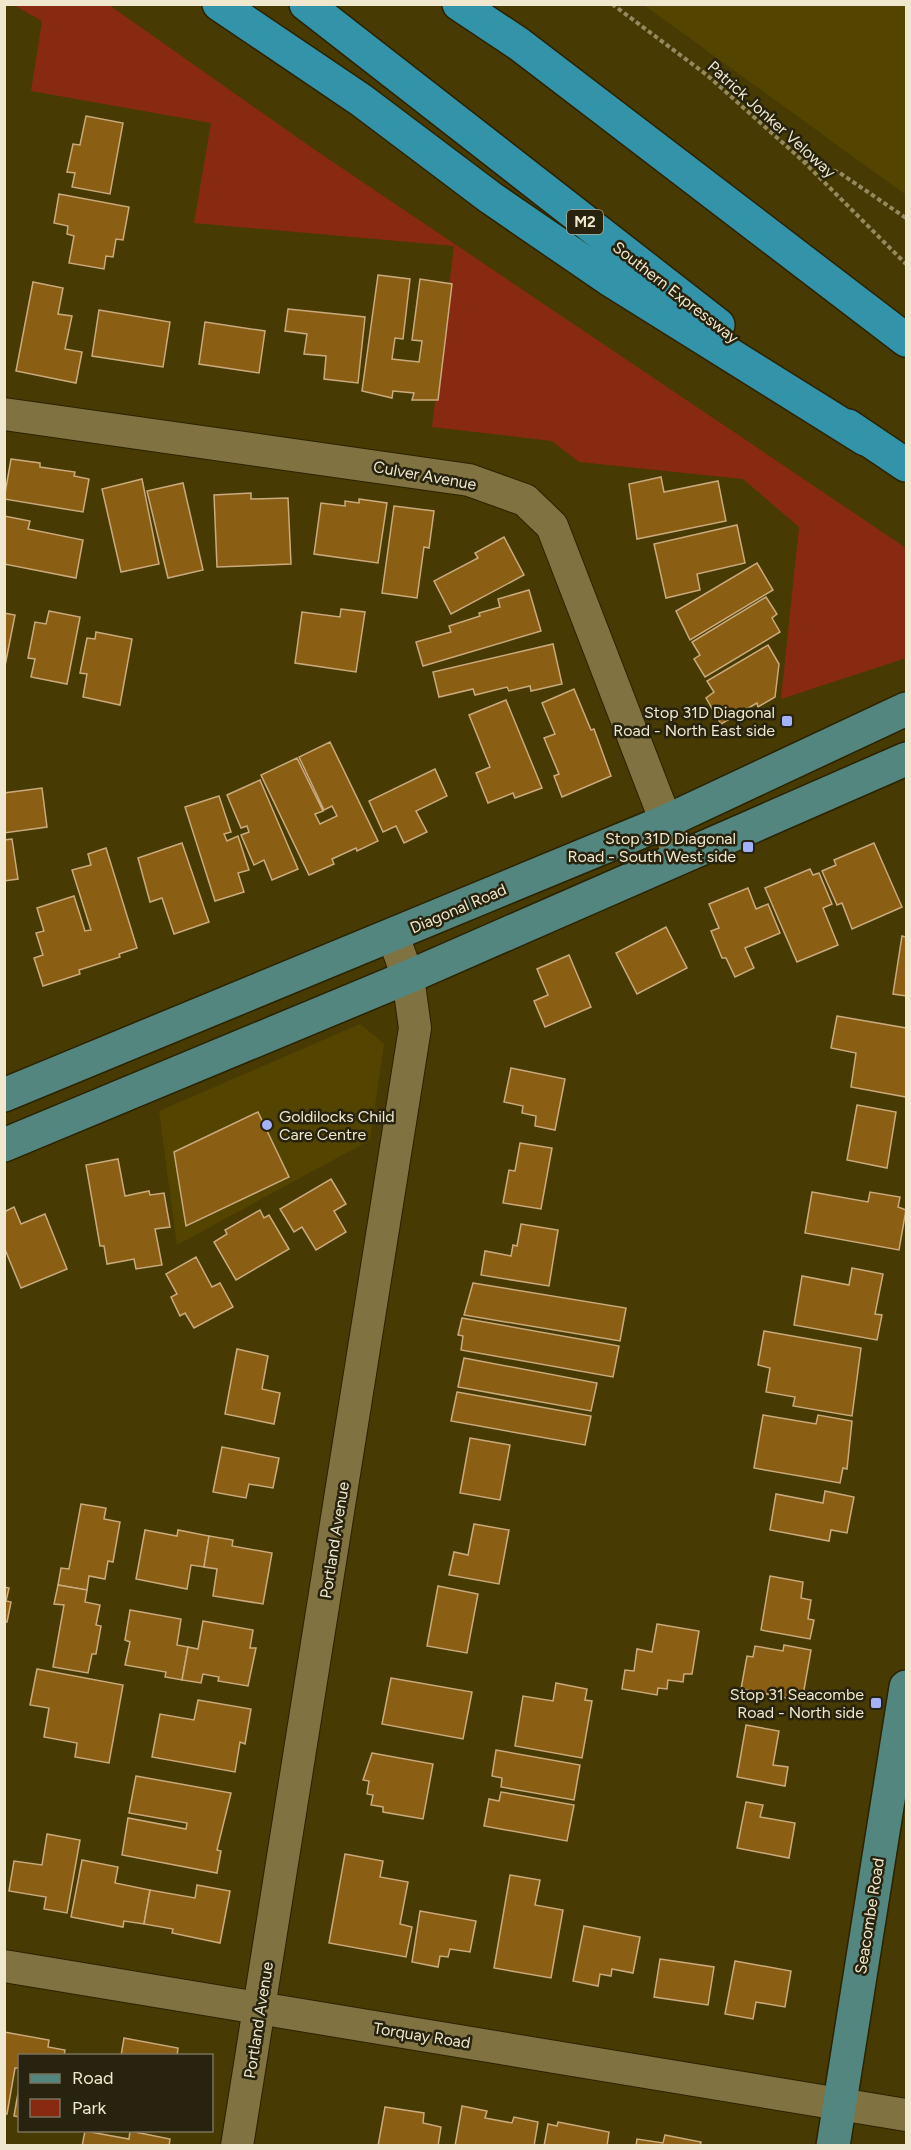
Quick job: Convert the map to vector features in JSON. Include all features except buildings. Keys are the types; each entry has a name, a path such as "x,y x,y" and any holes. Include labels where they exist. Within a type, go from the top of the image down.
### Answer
{"highway":[{"path":"219,4 361,100 491,198 609,279 865,439"},
{"name":"Southern Expressway","path":"306,4 865,439 906,465"},
{"path":"459,4 519,44 906,340"},
{"path":"474,4 519,44"}],"main road":[{"name":"Diagonal Road","path":"4,1095 667,821 906,709"},
{"path":"4,1145 408,977 906,759"},
{"name":"Seacombe Road","path":"833,2145 906,1688"}],"street":[{"name":"Culver Avenue","path":"4,414 469,480 525,500 552,526 680,858"},
{"name":"Portland Avenue","path":"237,2145 415,1028 408,977 393,936"},
{"name":"Torquay Road","path":"4,1966 906,2115"}],"path":[{"name":"Patrick Jonker Veloway","path":"612,4 707,75 801,159 906,264"},
{"path":"801,159 840,173 906,218"}],"shaded area":[{"path":"644,5 906,5 906,195"},
{"name":"Goldilocks Child Care Centre","path":"360,1024 384,1044 370,1140 177,1245 159,1111"}],"green space":[{"path":"14,5 109,5 318,152 906,548 906,658 781,699 799,527 743,479 579,462 552,441 432,427 454,246 194,223 211,123 31,91 42,21"}],"place":[{"name":"Stop 31D Diagonal Road - North East side","path":"787,721"},
{"name":"Stop 31D Diagonal Road - South West side","path":"748,847"},
{"name":"Goldilocks Child Care Centre","path":"267,1125"},
{"name":"Stop 31 Seacombe Road - North side","path":"876,1703"}]}
